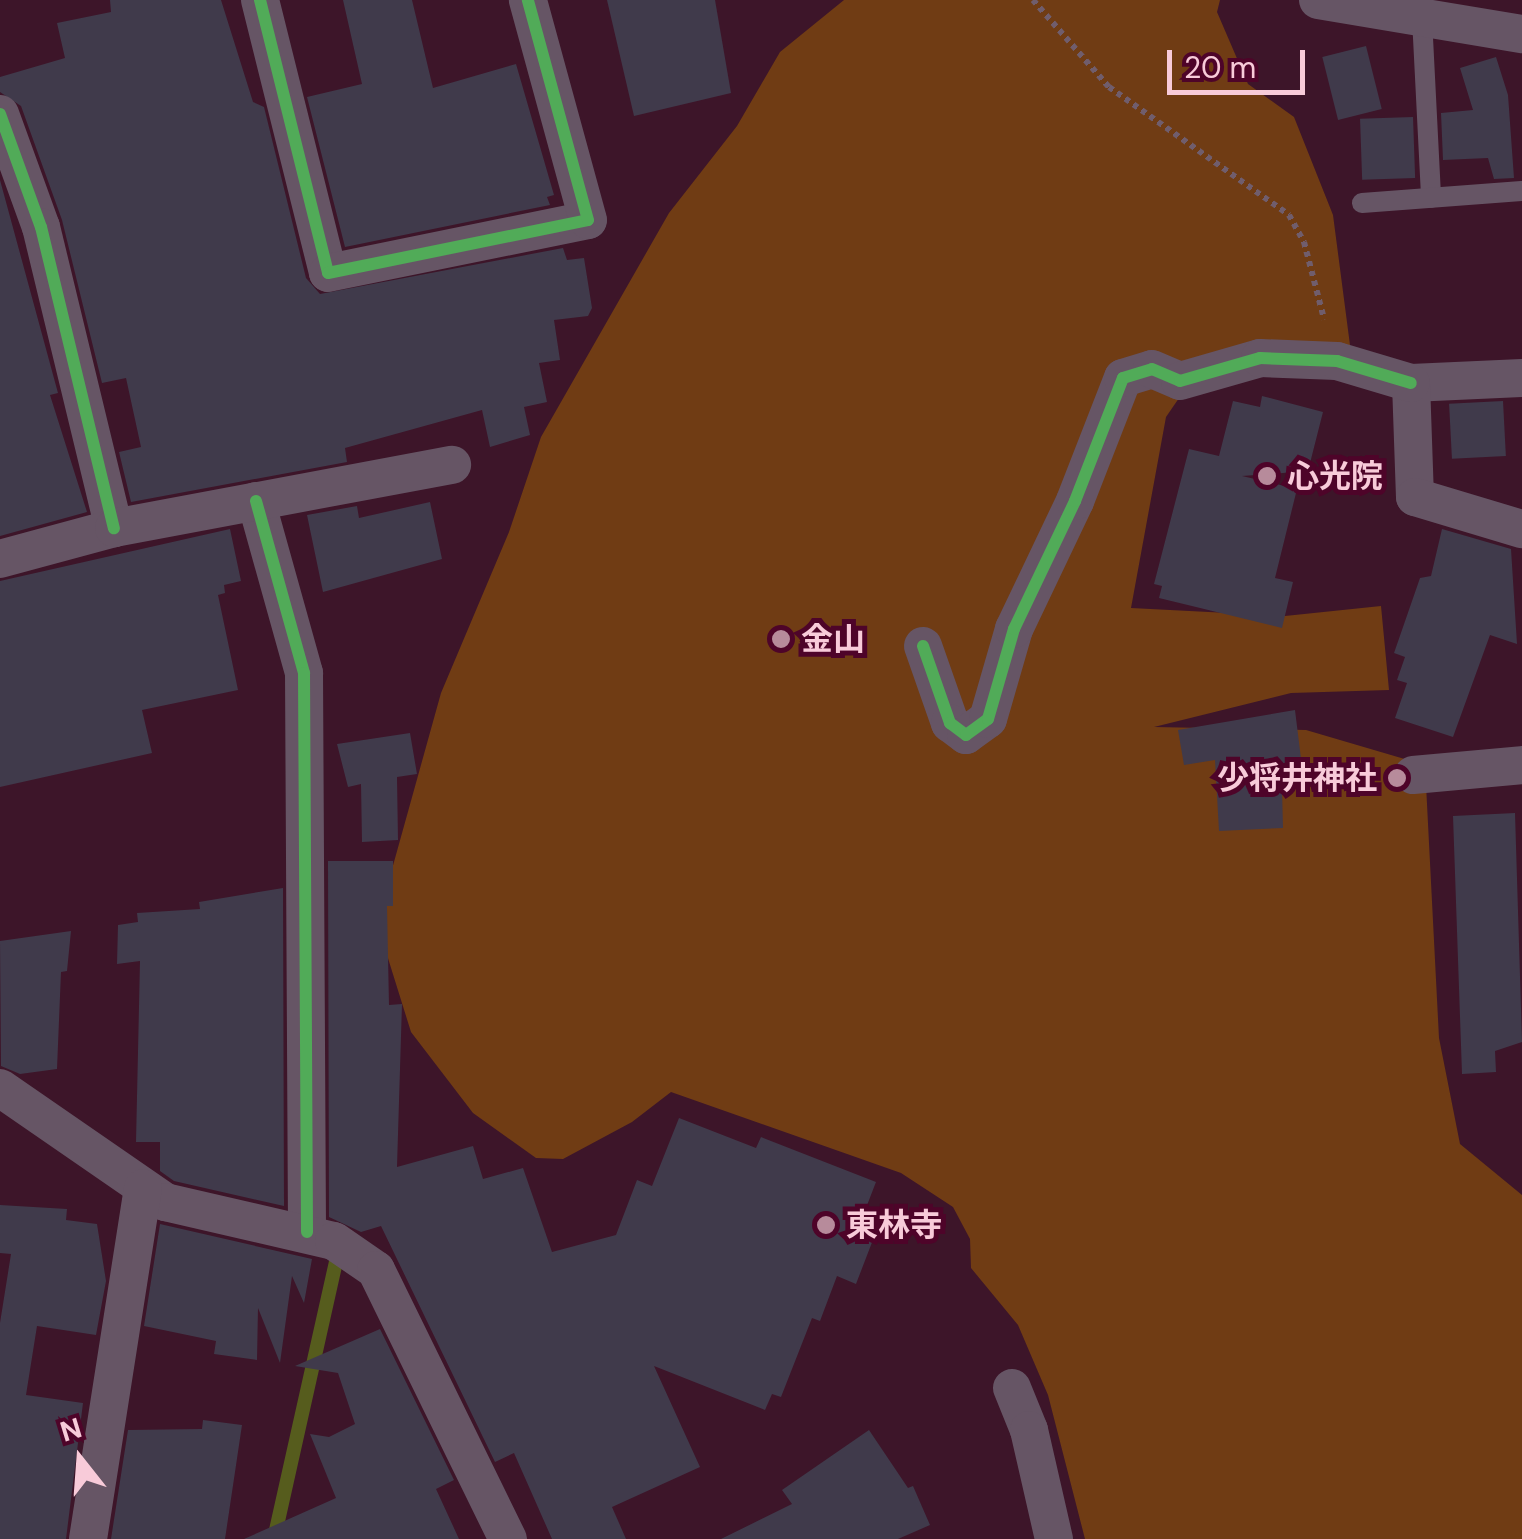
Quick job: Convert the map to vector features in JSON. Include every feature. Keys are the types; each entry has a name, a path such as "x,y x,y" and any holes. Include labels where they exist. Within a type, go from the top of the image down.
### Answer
{"street":[{"path":"260,0 328,273 588,220 528,0"},
{"path":"1318,0 1522,34"},
{"path":"0,114 41,227 114,528"},
{"path":"923,646 950,723 966,734 988,719 1014,629 1075,501 1123,378 1152,369 1180,380 1260,358 1337,361 1410,383 1522,378"},
{"path":"1410,383 1415,498 1522,529"},
{"path":"0,559 114,528 452,465"},
{"path":"256,501 304,673 307,1232"},
{"path":"1413,775 1522,765"},
{"path":"0,1088 166,1202 307,1232 334,1241 376,1270 508,1539"},
{"path":"88,1539 143,1188"},
{"path":"1012,1388 1029,1430 1054,1539"}],"lane":[{"path":"1422,18 1431,198"},
{"path":"1362,203 1522,191"}],"path":[{"path":"1033,0 1109,87 1290,214 1304,242 1326,325"}],"shaded area":[{"path":"844,0 1220,0 1217,12 1248,84 1294,117 1333,215 1353,368 1246,365 1188,385 1166,417 1131,608 1285,616 1381,606 1389,690 1291,693 1154,727 1306,730 1425,765 1439,1038 1460,1144 1522,1195 1522,1539 1085,1539 1048,1395 1018,1325 971,1268 970,1239 953,1207 901,1173 671,1092 632,1122 563,1159 536,1158 473,1113 411,1032 377,923 441,693 509,532 541,437 669,213 737,126 780,52"}],"building":[{"path":"110,0 221,0 253,102 264,107 306,278 320,294 563,248 567,260 584,258 592,308 588,316 554,320 560,360 539,363 547,402 524,407 530,435 490,447 482,410 345,448 347,462 131,502 119,452 141,447 126,378 102,383 62,220 21,106 0,92 0,77 65,58 57,23 111,12"},
{"path":"343,0 412,0 433,88 516,64 554,195 547,197 550,205 345,247 307,97 362,84"},
{"path":"607,0 715,0 731,93 634,116"},
{"path":"1366,46 1382,109 1338,120 1322,57"},
{"path":"1496,57 1508,95 1514,178 1494,179 1488,158 1443,160 1441,113 1473,110 1460,68"},
{"path":"1413,117 1415,178 1362,180 1360,119"},
{"path":"0,180 58,393 50,395 87,512 0,536"},
{"path":"1262,396 1323,412 1308,471 1242,476 1297,489 1275,578 1293,582 1282,628 1159,598 1162,586 1154,584 1189,449 1219,456 1233,401 1260,407"},
{"path":"1503,401 1506,456 1452,459 1449,404"},
{"path":"430,502 442,559 323,592 307,515 357,506 359,518"},
{"path":"230,529 241,581 224,585 225,593 218,595 238,690 142,710 152,753 0,787 0,581"},
{"path":"1442,529 1511,549 1517,644 1490,635 1453,737 1395,718 1407,683 1397,680 1405,657 1394,653 1420,578 1431,576"},
{"path":"1295,710 1304,783 1282,788 1283,828 1219,831 1215,760 1184,765 1178,730"},
{"path":"410,733 417,774 397,777 398,840 362,842 361,784 348,787 337,744"},
{"path":"1515,813 1522,1042 1495,1051 1496,1072 1462,1074 1453,816"},
{"path":"328,861 393,861 393,906 387,906 389,1005 402,1004 397,1167 473,1146 483,1179 523,1168 552,1252 616,1235 637,1180 652,1186 679,1118 756,1148 761,1137 876,1182 859,1226 876,1232 856,1284 837,1276 820,1321 812,1318 781,1397 772,1394 765,1410 654,1366 700,1467 612,1507 626,1539 552,1539 514,1453 495,1462 381,1226 361,1232 329,1217"},
{"path":"283,888 284,1206 174,1181 160,1171 160,1142 136,1142 140,961 117,964 118,925 138,922 137,913 200,909 199,902"},
{"path":"71,931 67,971 61,972 57,1069 20,1074 1,1066 0,941"},
{"path":"0,1205 67,1209 66,1220 97,1224 106,1281 96,1335 37,1326 26,1395 83,1403 66,1539 0,1539 0,1323 11,1254 0,1253"},
{"path":"160,1224 312,1259 304,1303 292,1276 280,1363 258,1308 257,1360 214,1354 216,1341 144,1326"},
{"path":"380,1329 454,1480 436,1489 459,1539 244,1539 336,1498 310,1434 329,1437 355,1424 338,1373 295,1366"},
{"path":"203,1420 242,1425 225,1539 111,1539 128,1430 202,1429"},
{"path":"869,1430 908,1488 913,1486 930,1525 898,1539 721,1539 792,1504 782,1490"}],"waterway":[{"path":"274,1539 337,1258"}],"cycle path":[{"path":"260,0 328,273 588,220 528,0"},
{"path":"0,114 41,227 114,528"},
{"path":"923,646 950,723 966,735 988,719 1014,629 1075,501 1123,378 1152,369 1180,381 1260,358 1337,361 1411,383"},
{"path":"256,501 304,673 307,1232"}],"place":[{"name":"心光院","path":"1267,476"},
{"name":"金山","path":"781,639"},
{"name":"少将井神社","path":"1397,778"},
{"name":"東林寺","path":"826,1225"}]}
